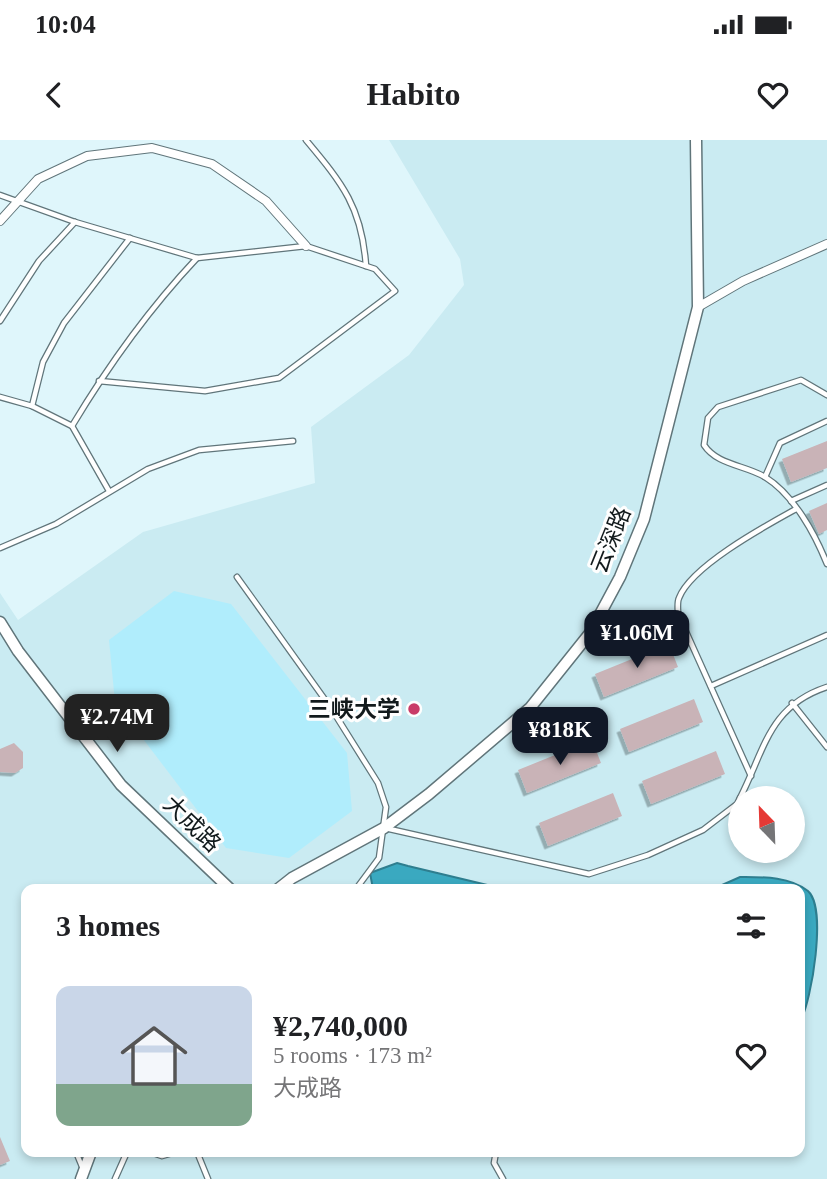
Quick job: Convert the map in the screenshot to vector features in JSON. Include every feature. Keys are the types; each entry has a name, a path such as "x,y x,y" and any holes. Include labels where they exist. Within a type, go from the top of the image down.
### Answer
{"street":[{"name":"云深路","path":"284,884 384,828 530,708 590,634 620,578 644,519 698,307 696,140"},
{"path":"0,220 38,179 87,156 155,144 212,164 266,201 306,246"},
{"path":"698,307 743,281 827,244"},
{"name":"大成路","path":"0,624 121,785 225,884"},
{"path":"82,1174 89,1157"}],"lane":[{"path":"306,140 340,180 364,230 366,266"},
{"path":"0,195 75,222 197,258 306,246 375,269 395,291 278,378 205,391 99,381"},
{"path":"0,321 39,261 75,222"},
{"path":"32,406 43,362 64,323 130,238"},
{"path":"72,426 99,381 150,311 197,258"},
{"path":"827,395 801,380 711,411 704,445 710,455 765,477 791,500 825,551 827,564"},
{"path":"0,397 32,406 72,426 109,491"},
{"path":"765,477 780,443 827,421"},
{"path":"0,548 56,524 148,469 199,450 293,441"},
{"path":"791,500 827,485"},
{"path":"751,776 678,614 678,599 687,586 737,543 796,509"},
{"path":"237,577 331,708 379,783 386,807 379,858 360,884"},
{"path":"710,686 827,635"},
{"path":"746,786 774,723 792,703 827,687"},
{"path":"792,703 827,747"},
{"path":"384,828 420,834 489,854 589,874 648,855 703,830 728,811"},
{"path":"77,1157 82,1174"},
{"path":"115,1179 125,1157"},
{"path":"199,1157 208,1179"},
{"path":"495,1157 494,1163 503,1179"}],"shaded area":[{"name":"三峡大学","path":"389,140 827,140 827,1179 0,1179 0,593 18,620 143,532 315,483 311,427 409,355 464,285 460,259"},
{"path":"174,591 231,604 347,753 352,811 289,858 226,848 115,702 109,640"},
{"path":"397,863 483,884 372,884 370,873"},
{"path":"740,877 757,877 775,878 796,884 724,884"},
{"path":"805,889 814,901 817,934 805,1011"}],"building":[{"path":"827,441 827,468 791,482 782,459"},
{"path":"827,503 827,530 819,534 809,511"},
{"path":"669,644 678,667 604,697 595,674"},
{"path":"694,699 703,722 629,752 620,729"},
{"path":"592,740 601,763 527,793 518,770"},
{"path":"14,743 23,752 23,768 15,773 0,772 0,749"},
{"path":"716,751 725,774 651,804 642,781"},
{"path":"613,793 622,816 548,846 539,823"},
{"path":"0,1137 10,1161 0,1165"}],"place":[{"name":"三峡大学","path":"414,709"}]}
